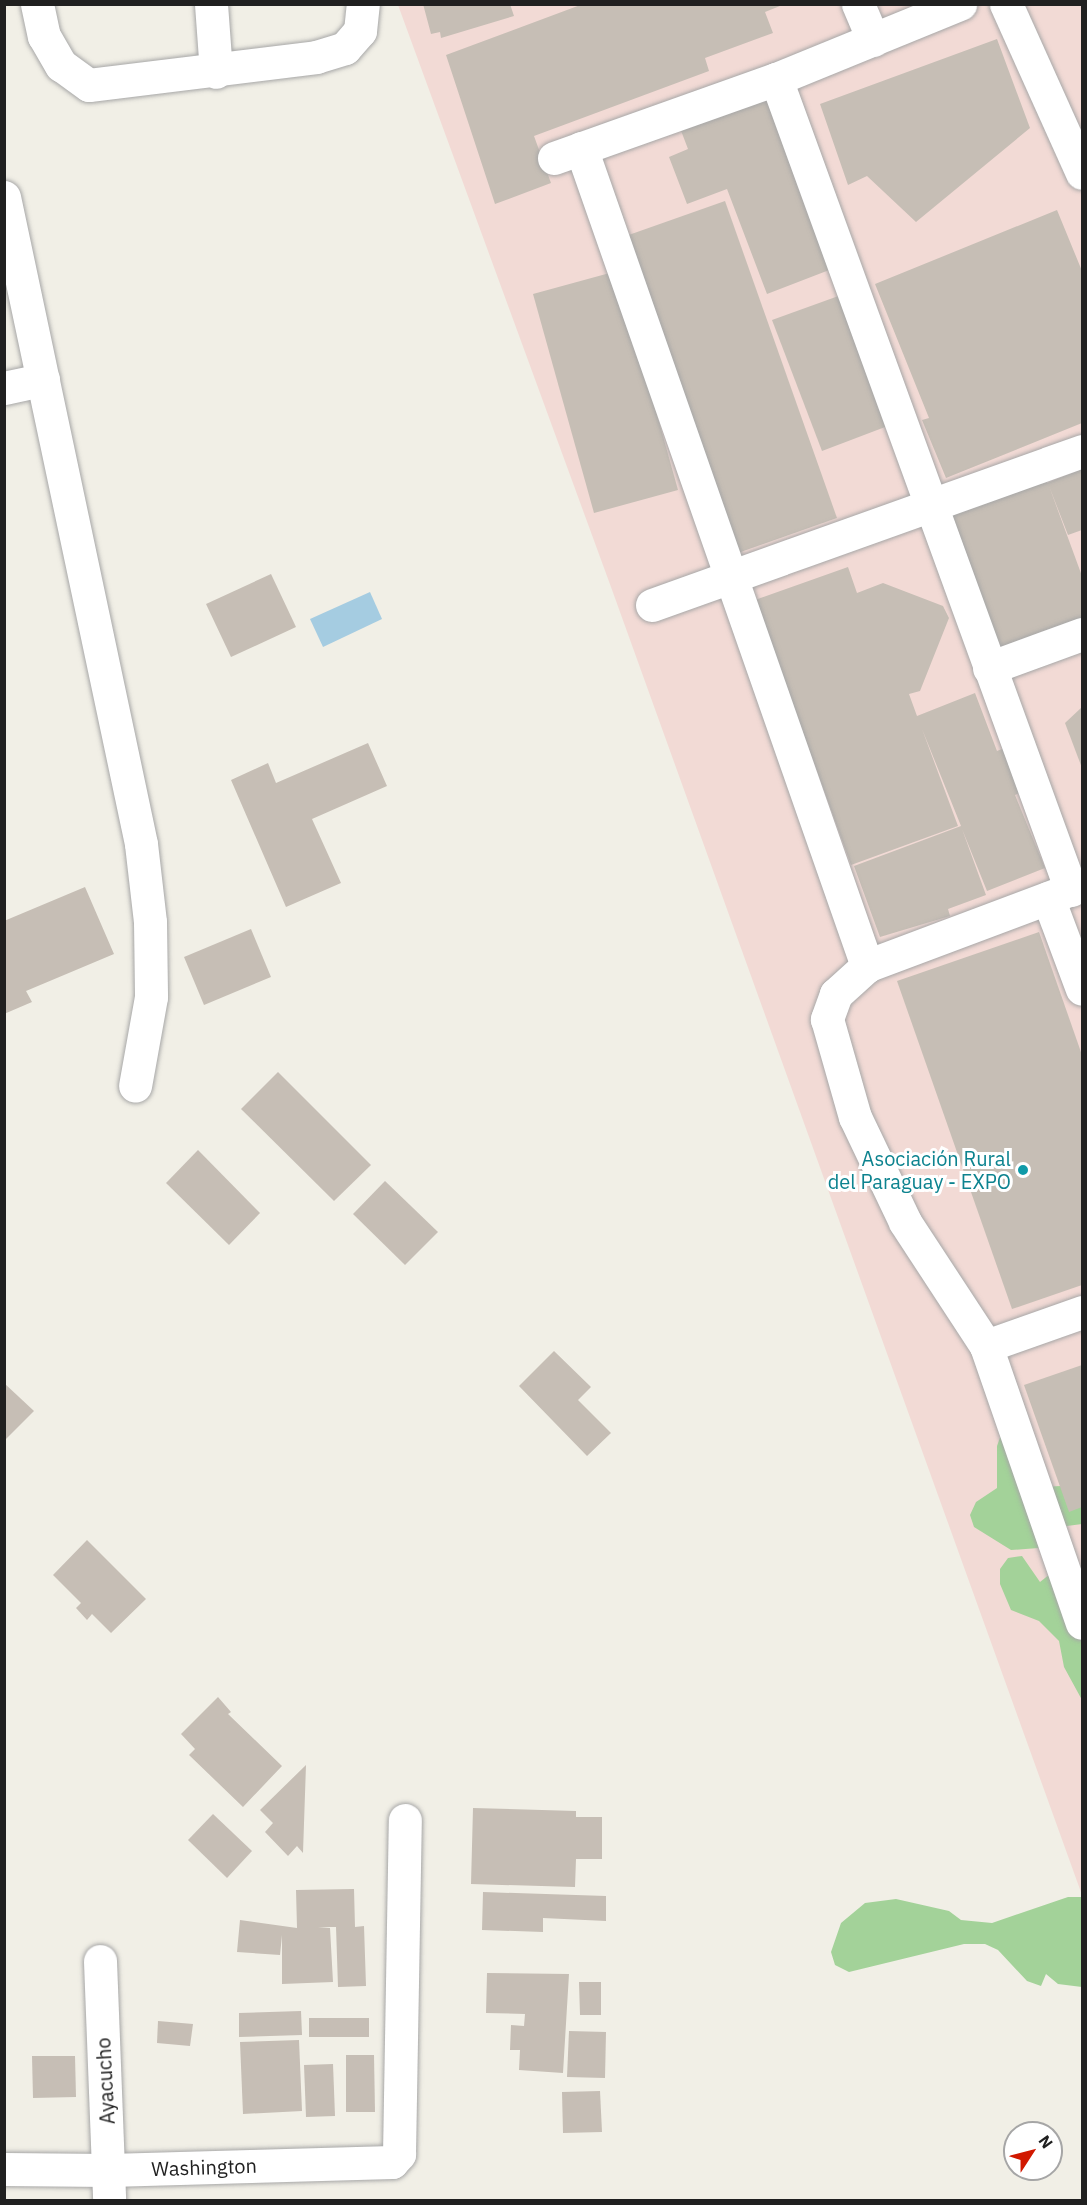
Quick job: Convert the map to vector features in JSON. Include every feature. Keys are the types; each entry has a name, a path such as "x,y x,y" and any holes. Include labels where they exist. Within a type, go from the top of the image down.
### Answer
{"street":[{"path":"37,4 44,36 61,65 89,85 216,72 316,57 345,48 360,31 363,4"},
{"path":"211,4 216,72"},
{"path":"858,4 873,40"},
{"path":"867,966 732,577 568,153 776,79 960,4"},
{"path":"1006,4 1083,173"},
{"path":"776,79 989,668 1067,891 1083,989"},
{"path":"4,197 141,844 150,922 151,997 135,1086"},
{"path":"4,388 43,380"},
{"path":"652,605 1083,452"},
{"path":"989,668 1083,634"},
{"path":"1067,891 867,966 836,994 827,1019 855,1117 905,1222 986,1346 1083,1623"},
{"path":"986,1346 1083,1312"},
{"name":"Washington","path":"4,2169 109,2185 392,2162 399,2154 405,1820"},
{"name":"Ayacucho","path":"100,1961 109,2185"}],"shaded area":[{"name":"Asociación Rural del Paraguay - EXPO","path":"398,5 1082,5 1082,1895 611,587"}],"green space":[{"path":"1002,1432 1040,1487 1082,1485 1082,1524 1067,1526 1054,1521 1072,1569 1082,1570 1082,1700 1064,1667 1059,1641 1039,1621 1011,1610 1000,1584 1000,1569 1008,1558 1022,1556 1040,1582 1050,1574 1051,1547 1011,1550 974,1527 970,1515 976,1502 997,1488 997,1446"},
{"path":"1068,1897 1082,1897 1082,1987 1058,1984 1046,1974 1041,1986 1027,1981 998,1950 985,1944 964,1944 849,1972 835,1965 831,1952 841,1923 865,1903 896,1899 949,1911 961,1920 992,1923"}],"water":[{"path":"370,592 382,619 323,647 310,619"}],"building":[{"path":"423,4 510,4 514,16 441,38 440,32 431,34"},
{"path":"583,4 785,4 765,12 773,33 705,58 709,71 534,136 551,183 495,204 446,55"},
{"path":"997,39 1030,128 916,222 867,176 848,185 820,104"},
{"path":"772,94 837,267 767,294 727,189 687,204 669,157 688,149 680,128"},
{"path":"725,201 837,518 735,554 623,237"},
{"path":"1057,210 1082,271 1082,423 946,478 922,420 929,418 875,284"},
{"path":"617,271 678,490 594,513 533,294"},
{"path":"844,294 893,424 822,451 772,320"},
{"path":"1082,469 1082,530 1068,535 1049,486 1082,576 1082,619 1000,650 949,514 1046,478 1047,483"},
{"path":"848,567 857,593 883,583 943,606 949,618 920,691 909,694 917,716 975,693 997,751 1007,747 1024,791 1015,795 1045,868 987,891 962,829 986,895 948,909 950,916 880,937 854,866 961,826 922,729 958,826 851,865 755,600"},
{"path":"271,574 296,627 231,657 206,604"},
{"path":"1082,707 1082,768 1065,723"},
{"path":"368,743 387,786 312,819 341,883 286,907 231,780 268,763 276,783"},
{"path":"85,887 114,954 26,991 32,1002 4,1014 4,921"},
{"path":"251,929 271,977 204,1005 184,957"},
{"name":"Asociación Rural del Paraguay - EXPO","path":"1039,932 1082,1055 1082,1285 1012,1309 897,981"},
{"path":"278,1072 371,1165 334,1201 241,1109"},
{"path":"198,1150 260,1213 229,1245 166,1183"},
{"path":"385,1181 438,1232 405,1265 353,1214"},
{"path":"554,1351 591,1387 578,1400 611,1433 587,1456 519,1386"},
{"path":"1082,1365 1082,1507 1069,1512 1024,1385"},
{"path":"4,1383 34,1411 4,1441"},
{"path":"87,1540 146,1599 111,1633 92,1614 87,1620 76,1608 81,1603 53,1575"},
{"path":"218,1697 231,1712 228,1714 282,1766 243,1807 189,1755 195,1749 181,1734"},
{"path":"306,1765 303,1853 297,1846 288,1856 265,1832 273,1823 260,1810"},
{"path":"473,1808 576,1811 576,1817 602,1817 602,1859 576,1859 575,1887 471,1884"},
{"path":"213,1814 252,1851 227,1878 188,1840"},
{"path":"354,1889 355,1927 364,1926 366,1986 338,1987 336,1927 318,1927 330,1928 333,1982 282,1984 282,1935 280,1955 237,1952 240,1920 297,1928 296,1890"},
{"path":"483,1892 606,1896 606,1921 543,1918 543,1932 482,1930"},
{"path":"487,1973 569,1974 563,2073 519,2070 520,2050 510,2050 511,2025 524,2026 525,2014 486,2013"},
{"path":"579,1982 601,1982 601,2015 580,2015"},
{"path":"301,2011 302,2035 239,2037 239,2013"},
{"path":"309,2018 369,2018 369,2037 309,2037"},
{"path":"158,2021 193,2024 190,2046 157,2043"},
{"path":"569,2031 606,2032 605,2078 567,2077"},
{"path":"299,2040 302,2111 243,2114 240,2042"},
{"path":"346,2055 374,2055 375,2112 346,2112"},
{"path":"32,2056 75,2056 76,2097 33,2098"},
{"path":"333,2064 335,2116 306,2117 304,2065"},
{"path":"600,2091 602,2132 563,2133 562,2092"}],"place":[{"name":"Asociación Rural del Paraguay - EXPO","path":"1023,1170"}]}
